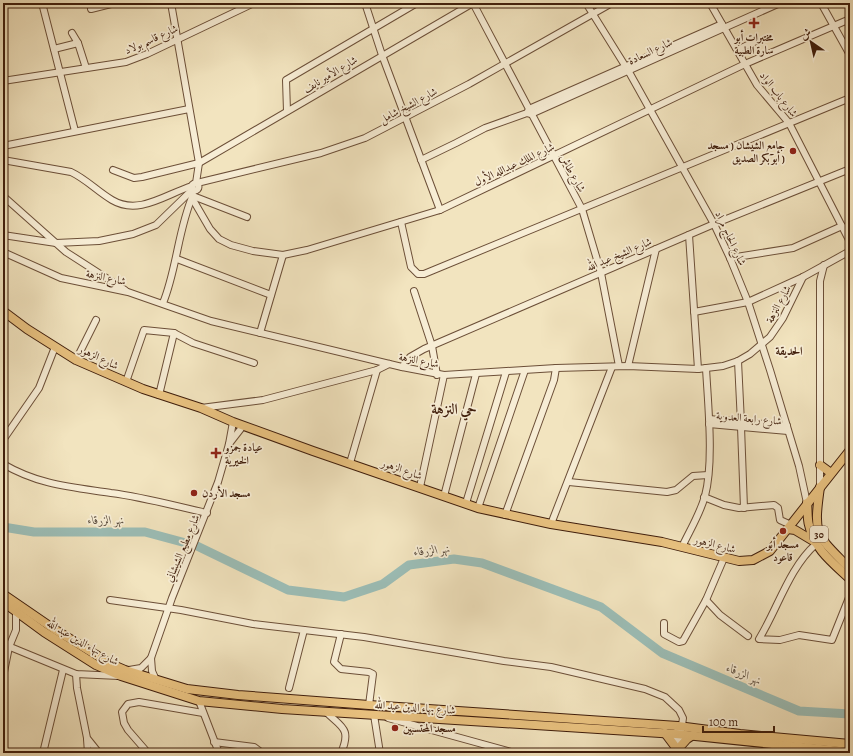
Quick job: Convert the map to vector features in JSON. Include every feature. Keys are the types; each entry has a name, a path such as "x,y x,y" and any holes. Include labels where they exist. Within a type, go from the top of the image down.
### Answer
{"main road":[{"name":"شارع الزهور","path":"3,311 76,360 126,382 159,395 201,408 243,426 478,508 504,515 682,547 739,561 753,560 770,551 807,506"},
{"name":"30","path":"850,450 820,487 807,506 808,523 815,543 850,579"},
{"name":"30","path":"807,506 818,496 850,458"},
{"path":"820,465 831,473"},
{"name":"30","path":"820,487 816,519 818,533 828,547 850,569"},
{"path":"789,527 815,543"},
{"name":"شارع بهاء الدين عبد الله","path":"3,594 123,673 156,680 187,689 250,696 850,744"},
{"name":"شارع بهاء الدين عبد الله","path":"3,602 44,632 96,665 123,673 199,701 326,712 665,733 679,730 693,735 850,752"},
{"path":"248,706 250,696"},
{"path":"665,733 676,750 693,735"}],"street":[{"path":"42,3 75,131"},
{"path":"91,9 115,3"},
{"path":"163,304 173,278 199,163 171,3"},
{"name":"شارع قاسم بولاد","path":"3,81 126,62 152,52 254,3"},
{"path":"365,3 382,55 440,210"},
{"path":"287,111 286,80 417,3"},
{"name":"شارع الأمير نايف","path":"113,170 134,178 199,163 473,3"},
{"name":"شارع طاش","path":"473,3 529,112 582,209 601,273 616,366"},
{"name":"شارع الحاج مراد","path":"586,3 650,109 714,224 730,258 748,302 762,346 799,466 807,506"},
{"name":"شارع الشيخ شامل","path":"3,160 71,172 80,176 113,200 124,204 144,205 240,174 348,145 405,117 612,3"},
{"name":"شارع باب الواد","path":"710,3 762,93 789,123 818,183 850,242"},
{"name":"شارع السعادة","path":"724,26 770,3"},
{"name":"شارع السعادة","path":"421,160 456,144 485,128 529,112 724,26 780,3"},
{"path":"821,3 850,55"},
{"name":"شارع الملك عبدالله الأول","path":"194,189 210,230 219,238 231,245 253,251 283,255 307,250 440,210 745,64 850,19"},
{"path":"72,33 78,43 86,68"},
{"path":"737,50 756,41"},
{"path":"54,49 78,43"},
{"path":"401,222 412,269 416,274 422,275 850,98"},
{"path":"3,146 189,109"},
{"name":"شارع الشيخ عبد الله","path":"402,367 410,357 432,346 688,235 850,169"},
{"path":"194,189 247,217"},
{"path":"3,235 56,243 99,241 150,228 161,220 194,189"},
{"path":"3,196 66,252 128,292"},
{"path":"730,258 793,248 842,226"},
{"path":"688,235 698,369"},
{"path":"628,366 656,249"},
{"path":"694,312 748,302 804,277 850,251"},
{"name":"شارع النزهة","path":"3,252 61,278 128,292 211,321 437,375 616,366 698,369 738,361 762,346 783,318 804,277"},
{"path":"260,332 283,255"},
{"path":"177,259 271,295"},
{"path":"820,487 820,281 824,265"},
{"path":"810,273 820,281"},
{"path":"414,291 432,346 437,375"},
{"path":"76,360 96,320"},
{"path":"126,382 142,330 174,333 193,343 254,363"},
{"path":"159,395 174,333"},
{"path":"3,440 39,388 55,347"},
{"path":"738,361 744,508"},
{"path":"201,408 264,400 377,370 389,364"},
{"path":"551,524 616,366"},
{"path":"504,515 554,380 556,368"},
{"path":"682,547 698,514 704,497 708,475 709,422 706,368"},
{"path":"350,463 377,370"},
{"path":"478,508 525,370"},
{"path":"466,503 506,372"},
{"path":"444,496 476,374"},
{"path":"420,487 444,375"},
{"name":"شارع مطيع الشيشاني","path":"156,680 152,671 151,658 168,608 206,515 229,444 233,422"},
{"name":"شارع رابعة العدوية","path":"709,422 787,428"},
{"name":"شارع مطيع الشيشاني","path":"229,444 243,426"},
{"path":"3,464 27,477 64,487 119,494 206,515"},
{"path":"569,482 667,492 676,490 693,476 708,475"},
{"path":"704,497 724,505 744,508 774,505 778,508 780,520 789,527"},
{"path":"815,543 802,560 759,639 780,640 799,635 832,640 850,595"},
{"path":"664,623 664,634 681,642 706,600 724,558"},
{"path":"110,600 168,608 213,618 341,634 504,661 551,667 645,689 665,697 680,710 683,718 679,730 676,750"},
{"path":"706,600 720,615 748,636"},
{"path":"3,677 6,646 16,630 16,611"},
{"path":"289,688 304,630"},
{"path":"341,634 334,662 341,669 369,672 372,674 369,705"},
{"path":"6,646 76,674 123,673 141,668 151,658"},
{"path":"43,753 63,670"},
{"path":"76,674 77,688 87,738 88,753"},
{"path":"199,701 218,753"},
{"path":"148,753 124,723 122,712 128,704 138,702 203,713"},
{"path":"326,712 338,721 344,729 345,741 341,753"},
{"path":"380,753 375,715 501,752 514,753"},
{"path":"87,738 99,753"},
{"path":"214,742 254,747 262,753"}],"waterway":[{"name":"نهر الزرقاء","path":"3,527 34,532 145,532 197,546 288,590 344,597 383,584 409,565 454,559 482,563 601,607 662,653 799,711 850,714"}],"place":[{"name":"مختبرات أبو سارة الطبية","path":"754,23"},
{"name":"جامع الشيشان ( مسجد أبو بكر الصديق )","path":"793,151"},
{"name":"عيادة جمزو الخيرية","path":"216,453"},
{"name":"مسجد الأردن","path":"194,493"},
{"name":"مسجد أبو قاعود","path":"783,531"},
{"name":"مسجد المحتسبين","path":"395,728"}],"district":[{"name":"الحديقة","path":"789,351"},
{"name":"حي النزهة","path":"454,409"}]}
